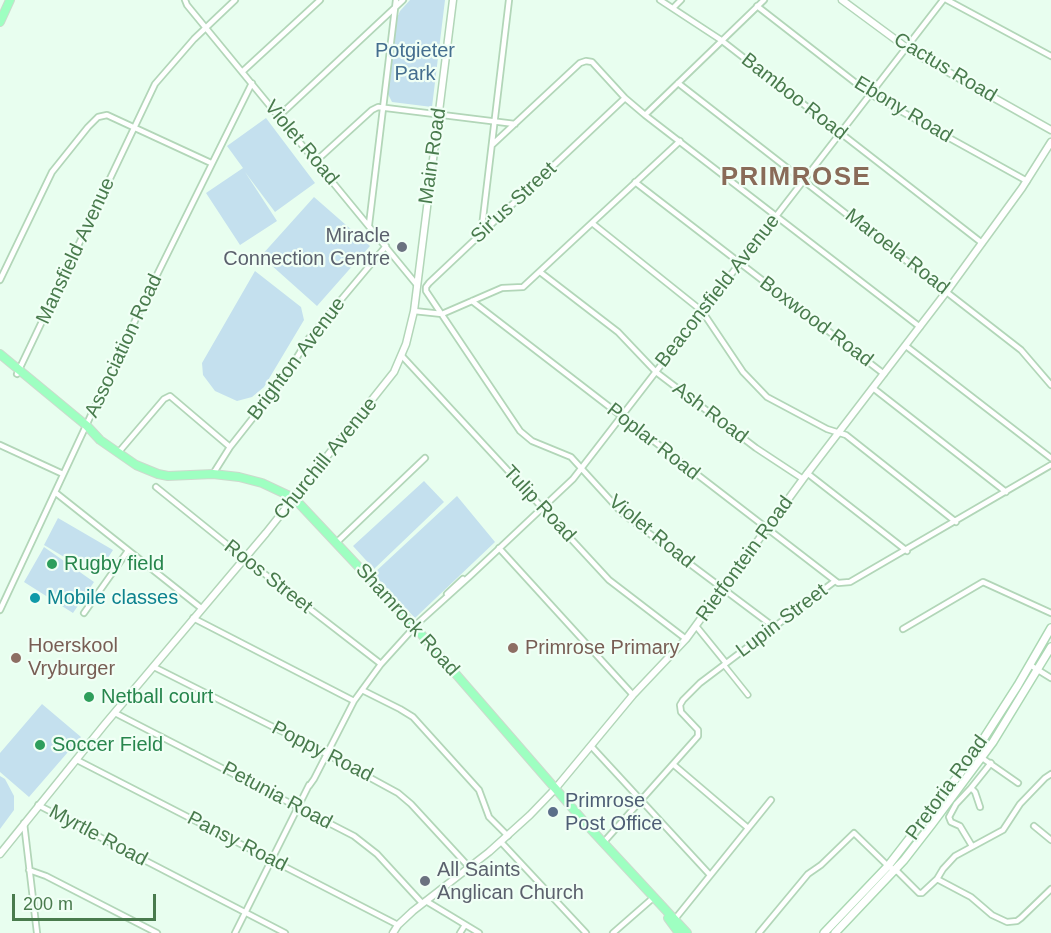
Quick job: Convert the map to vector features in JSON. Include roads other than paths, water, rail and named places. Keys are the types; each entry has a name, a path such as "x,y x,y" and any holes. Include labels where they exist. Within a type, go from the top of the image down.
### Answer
{"main road":[{"path":"0,22 10,0"},
{"name":"Shamrock Road","path":"0,354 118,453 136,465 158,474 185,476 213,474 239,477 262,483 294,498 414,627 665,911 680,933"},
{"name":"Shamrock Road","path":"0,360 19,372"},
{"name":"Pretoria Road","path":"835,933 891,868 953,802 1051,628"},
{"name":"Pretoria Road","path":"824,933 891,868 931,812 979,755 1051,647"},
{"name":"Shamrock Road","path":"665,911 687,933"}],"street":[{"name":"Violet Road","path":"185,0 417,285"},
{"name":"Mansfield Avenue","path":"19,372 159,77 235,0"},
{"path":"242,72 320,0"},
{"path":"369,225 396,0"},
{"path":"279,116 403,0"},
{"name":"Main Road","path":"414,311 453,0"},
{"path":"481,234 509,0"},
{"name":"Bamboo Road","path":"660,0 721,40 982,243"},
{"path":"673,8 681,0"},
{"path":"645,115 764,0"},
{"name":"Cactus Road","path":"842,0 906,48 1051,129"},
{"path":"945,0 1051,56"},
{"name":"Beaconsfield Avenue","path":"235,933 354,701 381,664 452,589 564,489 945,0"},
{"name":"Ebony Road","path":"757,6 870,94 1027,181"},
{"path":"492,145 584,61 594,63 625,98 645,115 920,327"},
{"name":"Association Road","path":"0,610 63,474 88,428 211,163 252,83"},
{"name":"Maroela Road","path":"678,83 1021,350 1051,385"},
{"name":"Sir'us Street","path":"442,314 426,287 625,98"},
{"path":"316,161 372,110 382,106 515,124"},
{"path":"0,280 52,172 98,117 107,115 211,163"},
{"path":"414,311 442,314 502,288 523,287 680,141"},
{"name":"Rietfontein Road","path":"393,933 398,925 424,902 508,836 555,789 633,695 686,639 768,530 807,473 947,291 1027,181 1051,142"},
{"name":"Boxwood Road","path":"635,182 884,374"},
{"path":"592,223 702,311 743,372 759,391 774,401 846,435 956,522"},
{"name":"Brighton Avenue","path":"213,474 230,447 282,381 309,338 386,246"},
{"path":"400,275 405,271"},
{"name":"Ash Road","path":"540,272 618,332 656,372 756,448 803,479"},
{"name":"Poplar Road","path":"472,302 835,581"},
{"name":"Churchill Avenue","path":"1,850 385,386 402,356 414,311"},
{"name":"Violet Road","path":"442,314 520,432 531,441 565,453 582,467 622,513 774,627"},
{"path":"906,345 1051,458"},
{"name":"Tulip Road","path":"402,356 609,580 686,639"},
{"path":"873,388 1006,492"},
{"path":"118,453 164,399 170,396 230,447"},
{"path":"0,444 63,474"},
{"path":"336,543 425,458"},
{"name":"Lupin Street","path":"603,843 699,734 697,728 682,715 680,704 700,683 835,581 848,584 1051,465"},
{"path":"807,473 907,551"},
{"name":"Roos Street","path":"156,487 381,664"},
{"path":"56,493 127,552 201,608"},
{"path":"500,548 633,695"},
{"path":"84,613 127,552"},
{"path":"903,629 983,582 1051,613"},
{"path":"193,618 354,701"},
{"path":"696,626 748,695"},
{"path":"1030,665 1051,678"},
{"name":"Poppy Road","path":"154,667 326,754 406,798 469,867"},
{"path":"363,690 400,709 417,722 477,787 489,817 508,836"},
{"name":"Petunia Road","path":"115,713 354,836 368,846 424,902 479,933"},
{"path":"591,746 711,875"},
{"path":"979,755 1018,783"},
{"name":"Pansy Road","path":"76,760 398,925"},
{"path":"972,846 960,825 951,822 953,802 971,788 991,763"},
{"path":"674,765 748,828"},
{"path":"759,933 795,888 854,833 920,893 925,891 937,879 950,860 1003,830 1020,804 1045,777 1051,774"},
{"path":"971,788 975,792 980,807"},
{"path":"675,919 771,800"},
{"name":"Myrtle Road","path":"38,805 285,933"},
{"path":"24,823 37,933"},
{"path":"1034,826 1051,840"},
{"path":"501,842 586,933"},
{"path":"29,870 46,876 157,933"},
{"path":"937,879 971,897 992,915 1007,922 1017,921 1050,893"},
{"path":"613,933 653,898"},
{"path":"460,933 465,925"}],"place":[{"name":"Miracle Connection Centre","path":"402,247"},
{"name":"Rugby field","path":"52,564"},
{"name":"Mobile classes","path":"35,598"},
{"name":"Primrose Primary","path":"513,648"},
{"name":"Hoerskool Vryburger","path":"16,658"},
{"name":"Netball court","path":"89,697"},
{"name":"Soccer Field","path":"40,745"},
{"name":"Primrose Post Office","path":"553,812"},
{"name":"All Saints Anglican Church","path":"425,881"}],"district":[{"name":"PRIMROSE","path":"796,178"}],"park label":[{"name":"Potgieter Park","path":"415,62"}]}
